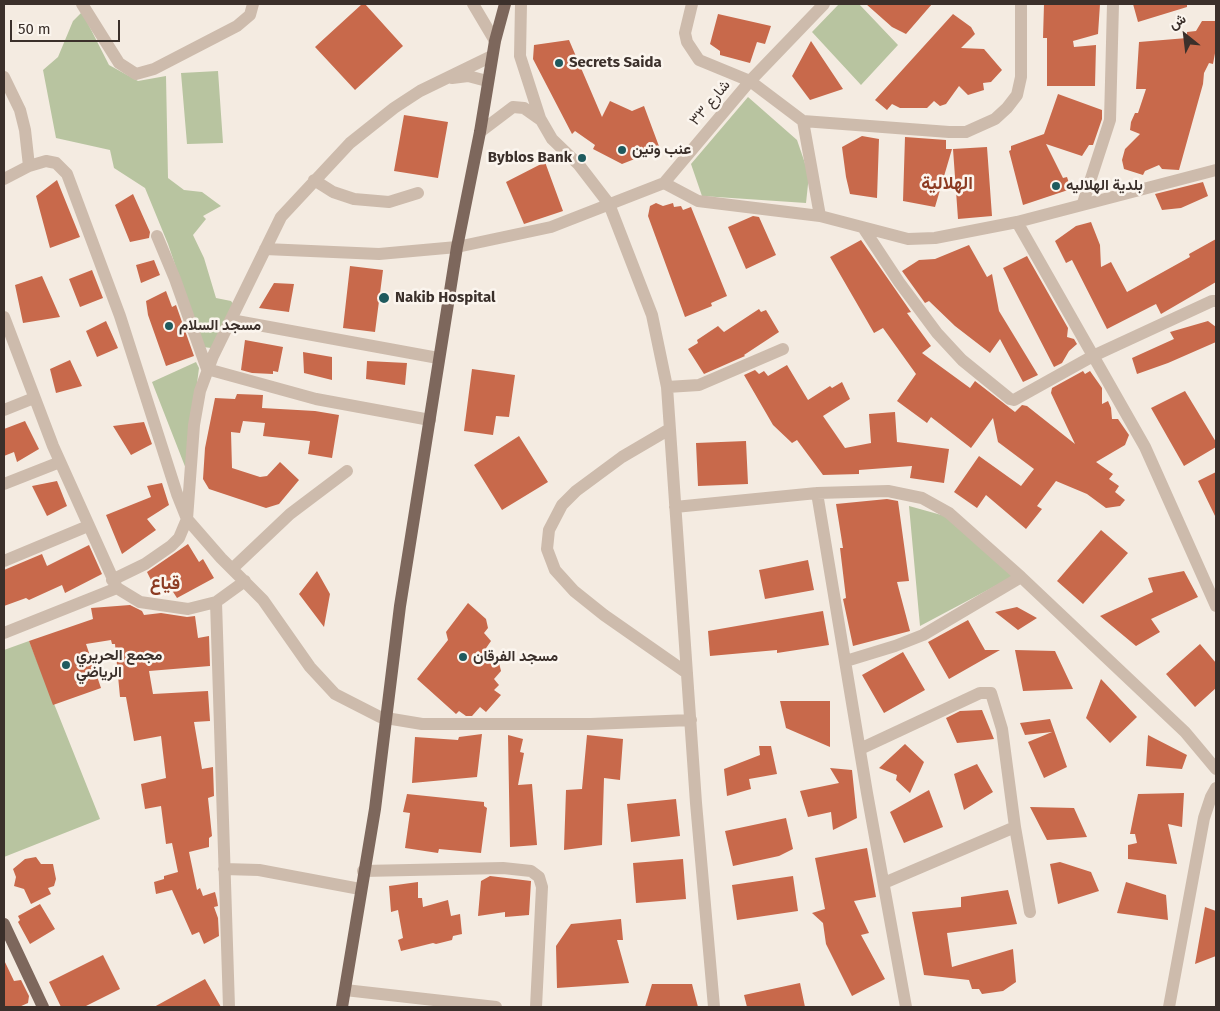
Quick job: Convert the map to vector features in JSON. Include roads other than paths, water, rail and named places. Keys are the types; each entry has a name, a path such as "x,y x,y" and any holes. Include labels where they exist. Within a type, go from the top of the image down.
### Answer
{"main road":[{"path":"342,1007 363,871 375,809 400,606 456,247 480,132 495,41 505,4"},
{"path":"4,924 44,1007"}],"street":[{"path":"82,4 120,63 136,74 154,69 238,26 250,14 253,4"},
{"path":"473,4 495,41"},
{"path":"521,4 520,56 541,120 552,138 579,165 609,204 652,315 667,387 668,430 696,802 714,1007"},
{"path":"692,4 685,34 691,50 698,60 750,81 803,121 949,132 966,132 995,119 1017,95 1021,77 1021,4"},
{"name":"شارع ٣٣","path":"265,249 378,254 456,247 551,228 664,183 750,81 824,4"},
{"path":"1083,203 1110,120 1113,4"},
{"path":"4,633 115,584 166,550 179,538 188,519 194,425 200,391 207,369 281,217 350,143 394,108 440,80 467,72 491,61"},
{"path":"467,72 487,81"},
{"path":"4,77 20,110 25,130 29,166"},
{"path":"480,132 513,107 524,108 541,120"},
{"path":"803,121 820,216"},
{"path":"4,179 29,166 46,162 56,162 67,174 120,316 177,494 188,519 263,600 324,684 351,704 385,719 406,723 468,726 691,720"},
{"path":"664,183 698,201 820,216 864,229 908,238 934,238 1017,222 1083,203 1216,170"},
{"path":"314,180 333,192 354,198 389,202 418,193"},
{"path":"1017,222 1145,446 1216,606"},
{"path":"864,229 898,282 937,333 962,360 1010,399 1020,399 1093,356 1212,301 1216,301"},
{"path":"157,236 207,369"},
{"path":"4,317 6,333 60,462 115,584 130,599 153,606 188,609 216,602 245,581"},
{"path":"231,320 438,358"},
{"path":"667,387 699,385 783,349"},
{"path":"207,369 316,399 430,420"},
{"path":"4,410 34,398"},
{"path":"668,430 622,456 576,491 562,505 549,530 547,550 555,570 574,591 604,615 687,673"},
{"path":"4,484 60,462"},
{"path":"233,568 290,514 347,471"},
{"path":"675,507 818,494 888,491 922,498 949,513 1021,577 1185,732 1216,769"},
{"path":"818,494 860,749 906,1007"},
{"path":"4,560 88,526"},
{"path":"846,661 923,635 1021,577"},
{"path":"216,602 229,1007"},
{"path":"860,749 980,693 991,693 1002,729 1015,827 1030,912"},
{"path":"1170,1007 1204,818 1216,788"},
{"path":"884,883 1015,827"},
{"path":"363,871 503,868 532,871 539,877 542,888 536,1007"},
{"path":"224,869 259,870 360,889"},
{"path":"345,990 496,1007"}],"place":[{"name":"Secrets Saida","path":"559,63"},
{"name":"عنب وتين","path":"622,150"},
{"name":"Byblos Bank","path":"582,158"},
{"name":"بلدية الهلاليه","path":"1056,186"},
{"name":"Nakib Hospital","path":"384,298"},
{"name":"مسجد السلام","path":"169,326"},
{"name":"مسجد الفرقان","path":"463,657"},
{"name":"مجمع الحريري الرياضي","path":"66,665"}],"district":[{"name":"الهلالية","path":"947,184"},
{"name":"قياع","path":"165,584"}]}
